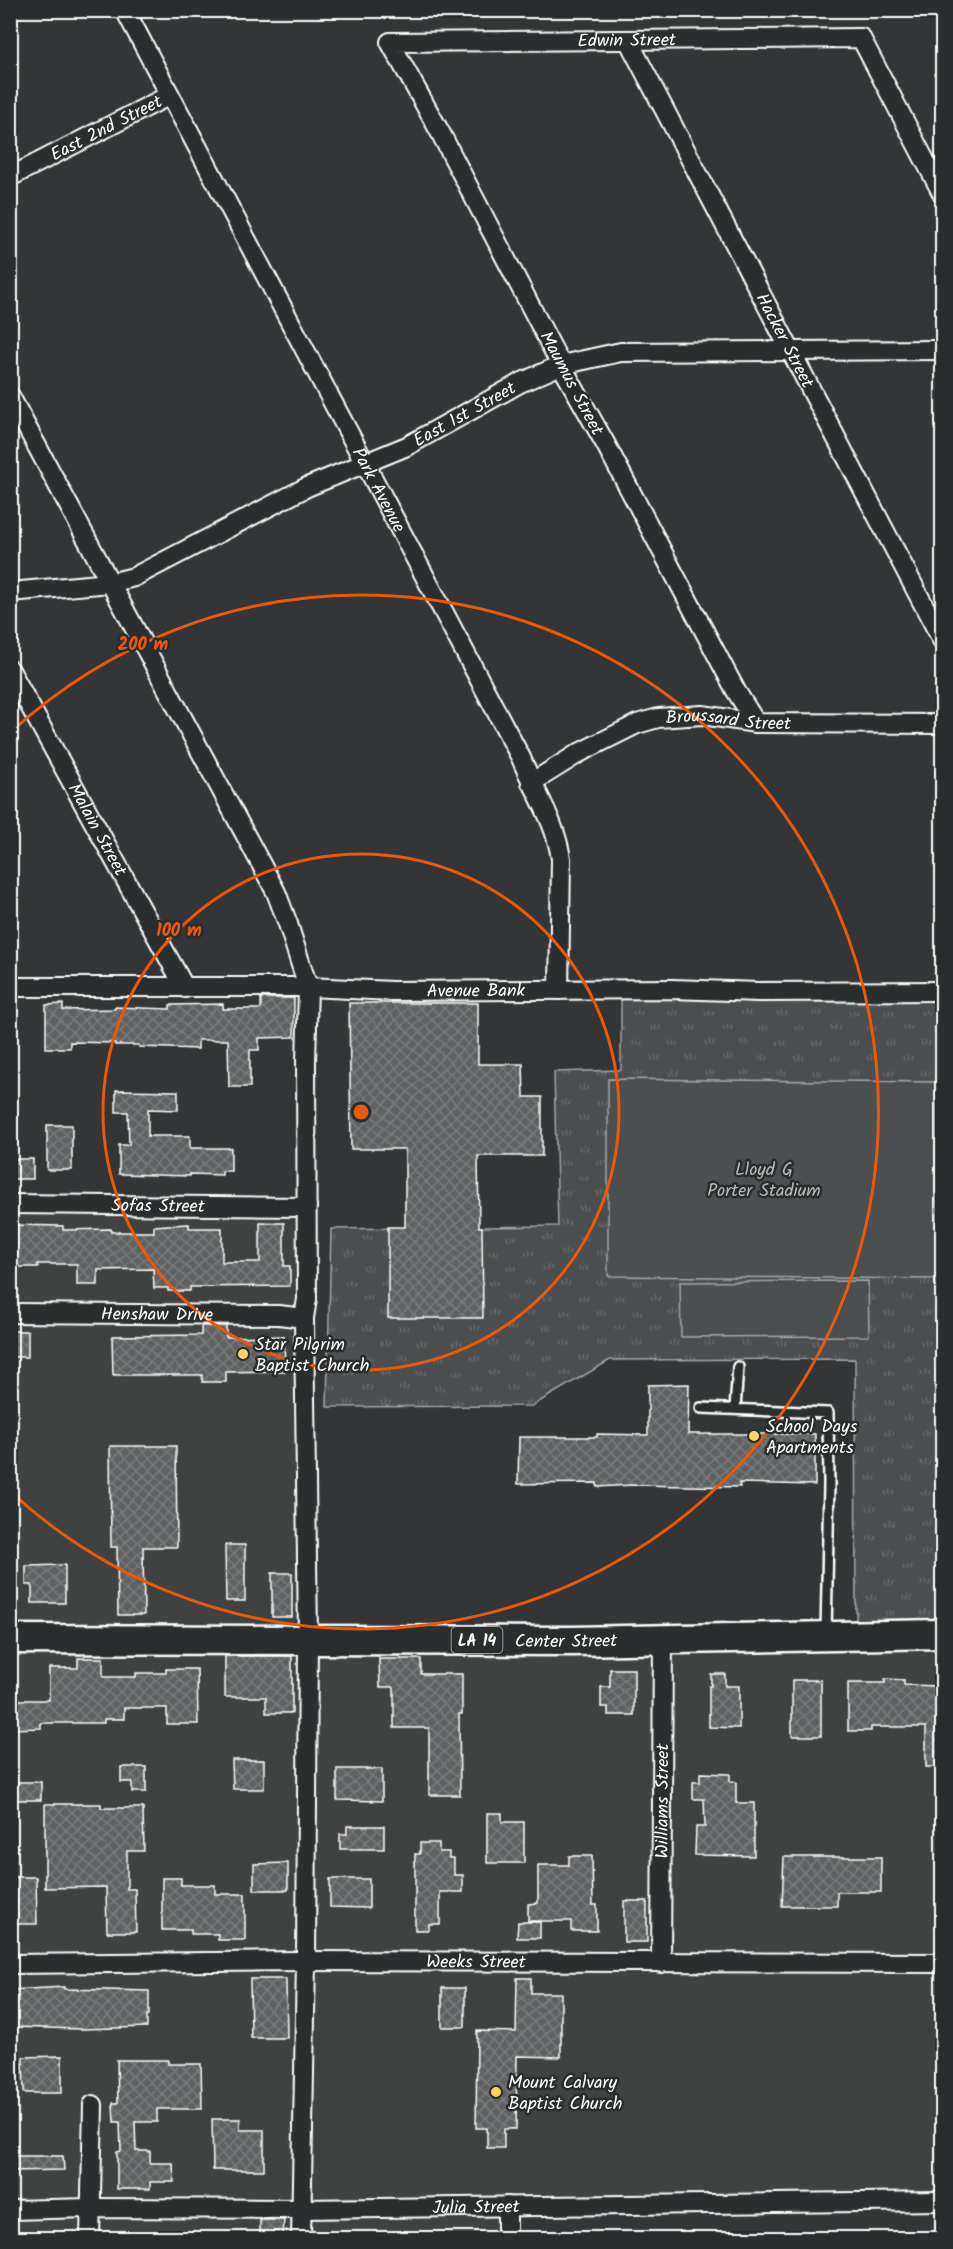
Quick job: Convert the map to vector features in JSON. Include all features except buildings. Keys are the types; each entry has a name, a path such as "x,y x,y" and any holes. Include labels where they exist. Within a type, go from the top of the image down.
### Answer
{"main road":[{"name":"Center Street","path":"10,1640 572,1641 942,1634"}],"street":[{"name":"Park Avenue","path":"125,10 510,737 550,819 559,843 561,859 559,990"},
{"name":"Edwin Street","path":"390,42 861,38 942,193"},
{"name":"Hacker Street","path":"628,40 942,640"},
{"name":"Maumus Street","path":"390,42 463,174 561,365 605,443 736,691 756,723"},
{"name":"East 2nd Street","path":"10,177 170,95"},
{"name":"East 1st Street","path":"10,592 110,583 134,577 307,487 407,446 520,383 561,365 621,352 942,350"},
{"path":"10,396 276,892 308,987 307,1299 304,1318 308,1639 301,2238"},
{"name":"Malain Street","path":"10,670 185,988"},
{"name":"Broussard Street","path":"531,783 579,753 637,724 658,718 702,715 756,723 942,724"},
{"name":"Avenue Bank","path":"10,987 308,987 392,991 942,991"},
{"name":"Sofas Street","path":"10,1204 307,1208"},
{"name":"Henshaw Drive","path":"10,1313 279,1315 304,1318"},
{"name":"Williams Street","path":"661,1963 663,1638"},
{"name":"Weeks Street","path":"10,1965 306,1961 942,1963"},
{"path":"90,2238 93,2105"},
{"name":"Julia Street","path":"10,2210 301,2209 942,2201"},
{"path":"507,2206 507,2238"}],"lane":[{"path":"735,1409 738,1367"},
{"path":"701,1408 828,1413 826,1636"}],"shaded area":[{"path":"11,1205 307,1207 308,1626 942,1632 942,2201 507,2206 507,2238 11,2238"}],"green space":[{"name":"Lloyd G Porter Stadium","path":"621,994 942,999 942,1619 856,1620 855,1359 610,1360 532,1406 327,1407 331,1229 558,1226 554,1072 621,1070"},
{"path":"608,1079 937,1082 937,1279 608,1276"},
{"path":"868,1281 869,1336 681,1337 680,1282"}],"place":[{"name":"Star Pilgrim Baptist Church","path":"243,1354"},
{"name":"School Days Apartments","path":"754,1436"},
{"name":"Mount Calvary Baptist Church","path":"496,2092"}]}
